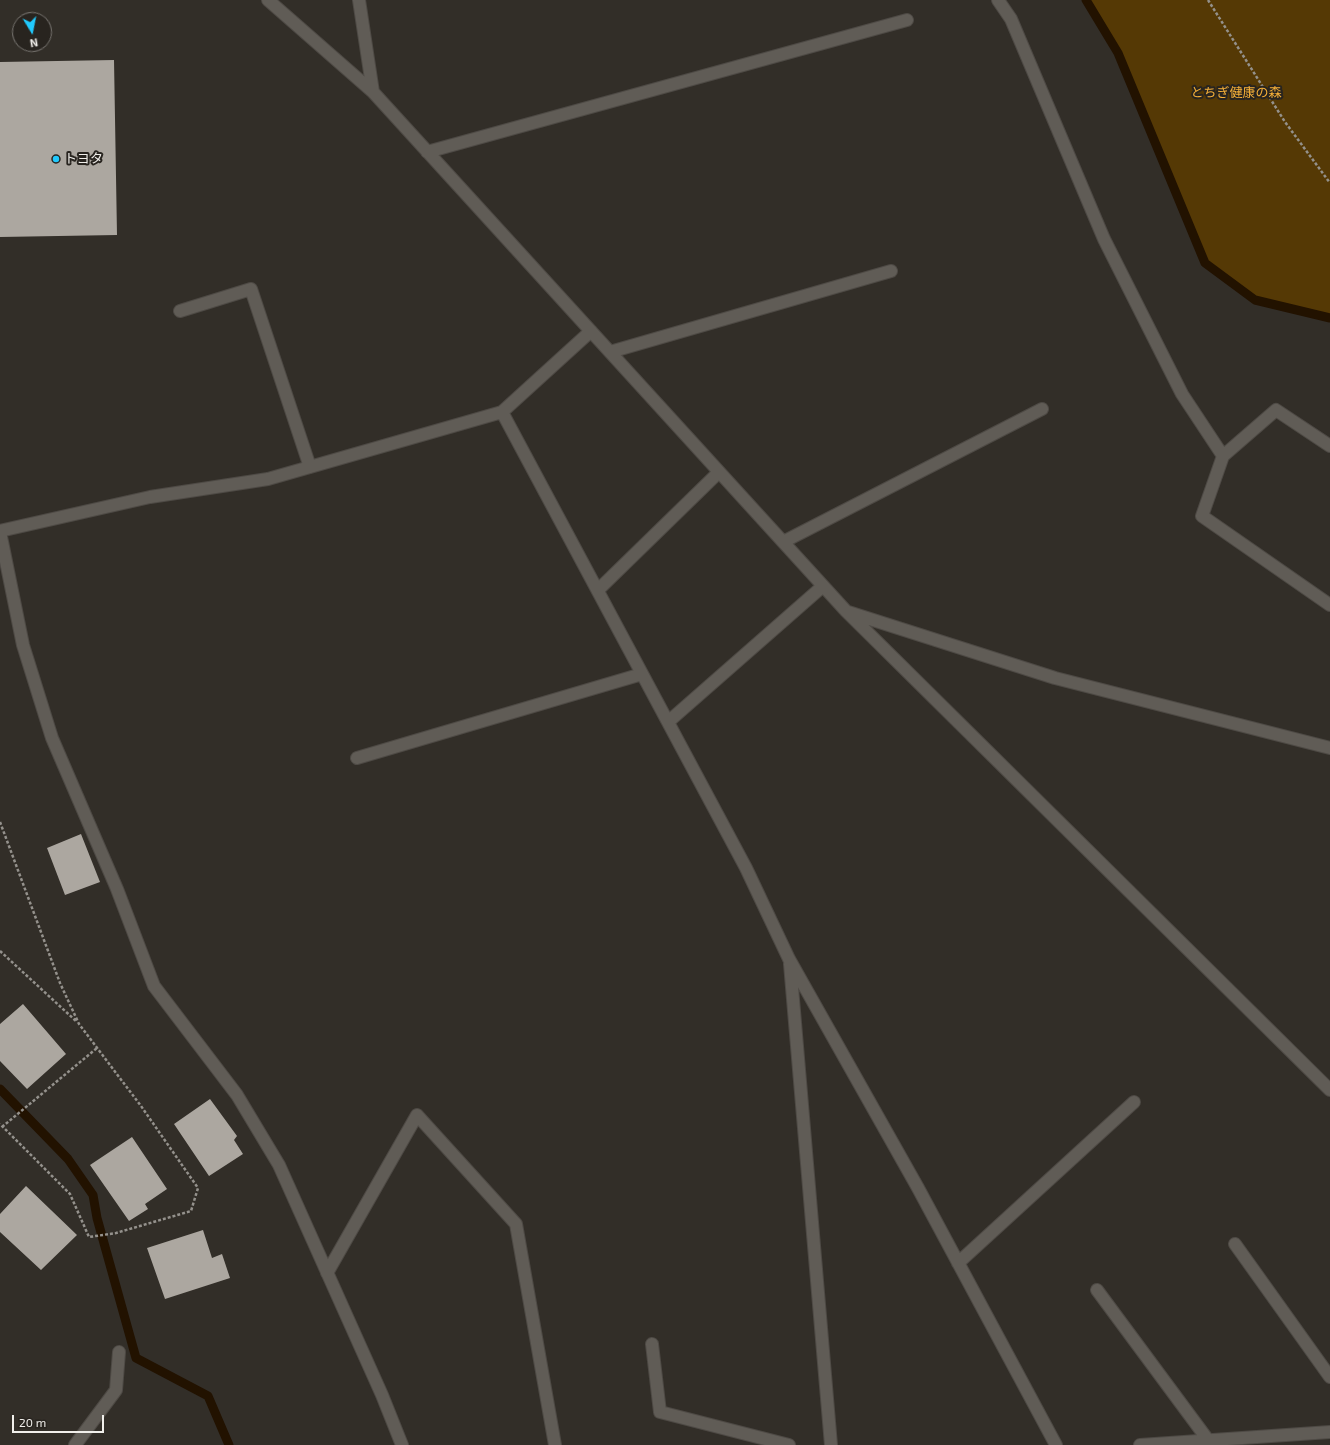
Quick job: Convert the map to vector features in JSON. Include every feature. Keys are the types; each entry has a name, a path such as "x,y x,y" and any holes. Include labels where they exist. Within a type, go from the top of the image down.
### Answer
{"street":[{"path":"268,0 372,92 846,611 1330,1090"},
{"path":"359,0 372,92"},
{"path":"998,0 1011,19 1104,239 1182,394 1223,456"},
{"path":"427,152 907,20"},
{"path":"610,352 891,271"},
{"path":"180,311 251,289 310,468"},
{"path":"402,1445 382,1396 278,1165 237,1095 154,986 117,889 52,738 23,645 0,532 150,497 268,480 502,412 591,331"},
{"path":"783,542 1042,408"},
{"path":"1330,446 1276,410 1223,456 1202,516 1330,605"},
{"path":"502,412 746,868 789,959 918,1188 1056,1445"},
{"path":"598,590 719,472"},
{"path":"668,722 823,586"},
{"path":"846,611 1056,678 1330,748"},
{"path":"357,758 642,674"},
{"path":"789,959 831,1445"},
{"path":"958,1263 1134,1102"},
{"path":"327,1273 417,1115 516,1224 555,1445"},
{"path":"1235,1244 1330,1377"},
{"path":"1097,1290 1208,1440"},
{"path":"652,1344 660,1412 789,1445"},
{"path":"75,1445 116,1390 119,1352"},
{"path":"1140,1445 1330,1432"}],"path":[{"path":"1208,0 1284,122 1330,183"},
{"path":"0,822 60,983 79,1024"},
{"path":"0,950 79,1024 141,1106 198,1188 191,1211 116,1233 89,1236 70,1194 1,1125 10,1120 97,1048"}],"green space":[{"name":"とちぎ健康の森","path":"1086,0 1330,0 1330,317 1255,300 1205,263 1118,53"}],"building":[{"path":"114,60 117,235 0,237 0,62"},
{"path":"81,834 100,882 65,895 47,848"},
{"path":"23,1004 66,1054 27,1089 0,1061 0,1024"},
{"path":"210,1099 237,1136 234,1140 243,1154 209,1176 174,1124"},
{"path":"132,1137 167,1189 145,1204 148,1209 129,1221 90,1165"},
{"path":"26,1186 77,1235 41,1270 0,1232 0,1214"},
{"path":"203,1230 212,1258 222,1254 230,1278 165,1299 147,1248"}],"waterway":[{"path":"1086,0 1118,53 1205,263 1255,300 1330,318"},
{"path":"0,1089 68,1159 93,1195 97,1218 136,1358 208,1396 229,1445"}],"place":[{"name":"トヨタ","path":"56,159"}]}
